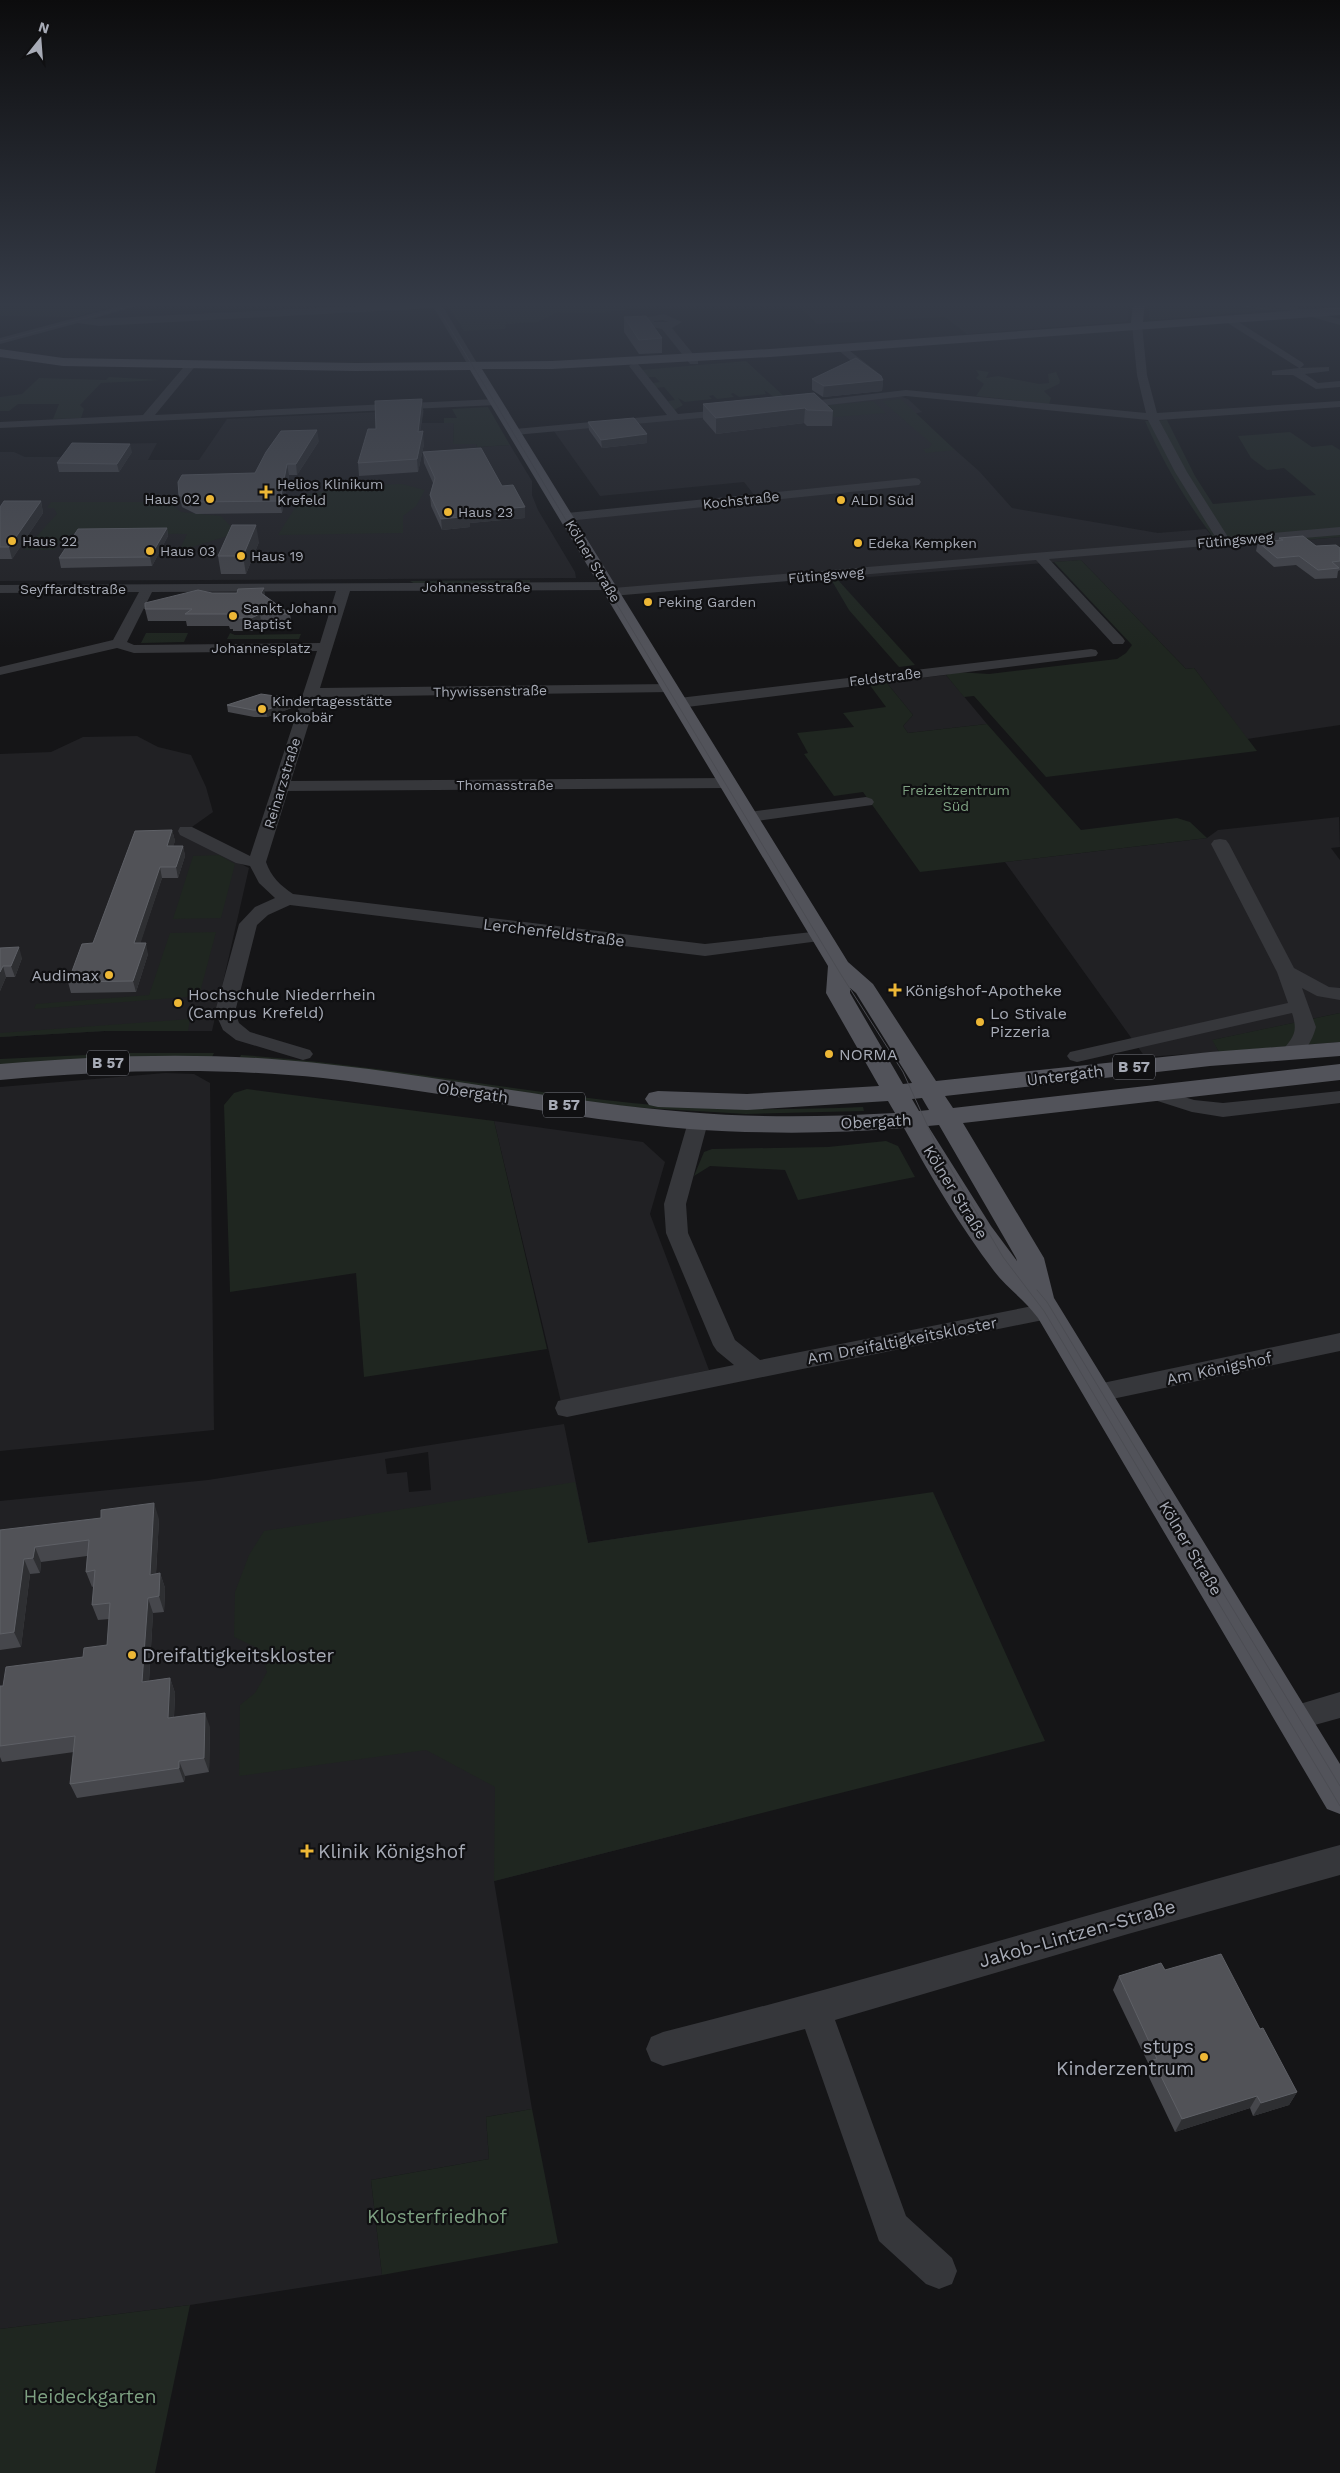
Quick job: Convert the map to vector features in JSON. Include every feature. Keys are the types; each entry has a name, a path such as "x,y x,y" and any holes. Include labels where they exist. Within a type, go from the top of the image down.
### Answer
{"main road":[{"name":"Kölner Straße","path":"506,417 839,966 865,989 946,1117 1030,1258 1044,1305"},
{"name":"Kölner Straße","path":"839,966 838,993 912,1120 981,1233 1005,1266 1044,1305 1340,1797"},
{"name":"Obergath","path":"0,1053 141,1047 242,1049 303,1054 592,1092 690,1102 747,1102 929,1090"},
{"name":"Untergath","path":"929,1090 1210,1059 1340,1049"},
{"name":"Obergath","path":"0,1072 134,1062 246,1065 324,1071 632,1115 698,1122 816,1124 946,1117"},
{"name":"Untergath","path":"946,1117 1340,1072"}],"street":[{"path":"0,425 159,417"},
{"path":"515,432 671,417"},
{"path":"1146,417 1160,417"},
{"path":"1152,418 1182,472 1225,541"},
{"name":"Kochstraße","path":"567,518 914,482"},
{"name":"Fütingsweg","path":"610,589 1040,557 1340,531"},
{"path":"1040,557 1118,641"},
{"path":"0,671 120,642 147,589 344,588"},
{"name":"Johannesstraße","path":"344,588 610,589"},
{"name":"Johannesplatz","path":"120,642 125,647 134,649 324,647 344,588"},
{"name":"Seyffardtstraße","path":"0,589 147,589"},
{"name":"Reinarzstraße","path":"257,862 324,647"},
{"name":"Feldstraße","path":"675,696 1091,653"},
{"name":"Thywissenstraße","path":"310,693 675,696"},
{"name":"Thomasstraße","path":"281,786 728,783"},
{"path":"749,817 866,802"},
{"path":"186,831 242,859 257,862 260,873 273,889 288,899"},
{"path":"1220,844 1286,972 1301,1009 1306,1027 1303,1038 1290,1054"},
{"path":"288,899 255,914 248,924 225,1012 230,1026 243,1036 303,1054"},
{"name":"Lerchenfeldstraße","path":"288,899 705,950 821,936"},
{"path":"1286,972 1324,992 1340,994"},
{"name":"Untergath","path":"1076,1056 1301,1009 1340,1004"},
{"name":"Untergath","path":"1152,1094 1192,1106 1223,1110 1340,1097"},
{"path":"698,1122 675,1204 677,1233 725,1346 756,1370"},
{"name":"Am Dreifaltigkeitskloster","path":"567,1408 756,1370 1044,1305"},
{"name":"Am Königshof","path":"1098,1393 1340,1342"},
{"path":"1293,1718 1340,1705"},
{"name":"Jakob-Lintzen-Straße","path":"664,2049 1340,1860"},
{"path":"814,2008 892,2228 939,2272"}],"shaded area":[{"name":"Helios Klinikum Krefeld","path":"423,417 422,423 454,423 453,444 476,444 477,447 510,445 532,481 532,495 538,510 575,572 576,578 0,581 0,452 14,452 25,457 63,457 103,444 157,443 148,460 199,460 227,419"},
{"path":"647,417 918,417 979,471 1012,508 1158,533 1206,529 1221,547 1340,537 1340,725 1247,739 1194,668 1186,669 1081,560 832,580 804,574 617,589 573,515 755,496 744,482 600,496 551,427"},
{"path":"946,675 987,724 908,733 903,726 913,715 886,682"},
{"path":"137,736 158,747 191,755 206,787 213,812 182,834 249,868 212,1031 105,1031 0,1037 0,754 51,752 83,737"},
{"path":"1339,817 1340,847 1331,848 1340,860 1340,1013 1213,1040 1219,1052 1145,1057 1005,862 1207,838 1218,830"},
{"path":"165,1073 194,1074 210,1083 214,1430 0,1451 0,1087"},
{"path":"494,1121 643,1142 665,1162 650,1214 709,1370 561,1402"},
{"name":"Klinik Königshof","path":"564,1424 588,1543 667,1531 735,1820 494,1881 532,2109 486,2117 489,2159 371,2180 382,2275 190,2305 0,2329 0,1501 208,1480","holes":["428,1452 431,1490 409,1492 407,1472 387,1474 385,1459"]}],"green space":[{"path":"54,417 81,417 81,418 53,419"},
{"path":"494,417 510,445 477,447 476,444 453,444 454,423 444,423 444,418"},
{"path":"901,417 920,417 955,450 926,453 923,449 929,448 932,444"},
{"path":"1167,420 1195,476 1213,504 1316,495 1284,468 1267,470 1251,458 1238,436 1290,432 1312,447 1332,445 1340,450 1340,537 1221,547 1179,487 1145,421"},
{"path":"402,484 425,490 416,506 403,516 403,533 278,535 303,495 354,486"},
{"path":"51,502 175,502 174,506 181,512 221,516 237,533 179,551 187,534 79,533 64,538 55,550 24,550 57,514 54,508 47,508"},
{"path":"1081,560 1186,669 1194,668 1257,751 1046,777 974,696 964,697 946,675 956,672 989,674 1117,659 1126,653 1132,645 1054,562"},
{"path":"530,580 530,583 415,584 410,581"},
{"path":"838,580 915,665 899,667 849,610 832,581"},
{"path":"146,633 188,633 184,642 141,643"},
{"path":"230,633 235,635 301,634 299,639 227,639"},
{"name":"Freizeitzentrum Süd","path":"886,682 913,715 903,726 908,733 987,724 1081,830 1177,818 1190,822 1207,838 920,872 863,792 834,796 804,754 808,753 797,733 854,727 843,713 886,707 869,684"},
{"path":"219,855 235,864 221,918 173,919 193,856"},
{"path":"216,932 199,996 34,1009 36,1004 149,995 170,933"},
{"path":"1340,1013 1340,1042 1219,1052 1212,1040"},
{"path":"190,1019 188,1031 105,1031 0,1037 0,1033"},
{"path":"128,1053 214,1053 212,1057 0,1067 0,1059"},
{"path":"241,1055 339,1064 534,1091 661,1106 748,1109 863,1107 864,1111 746,1114 630,1107 239,1059"},
{"path":"247,1089 494,1121 547,1349 364,1377 356,1273 230,1292 224,1105 234,1093"},
{"path":"886,1141 898,1146 915,1177 798,1200 785,1170 710,1166 694,1176 704,1152 712,1149 828,1147"},
{"path":"575,1482 588,1543 933,1492 1045,1741 494,1881 495,1787 426,1750 239,1776 240,1705 255,1693 267,1672 260,1649 234,1637 235,1592 249,1555 264,1531"},
{"name":"Klosterfriedhof","path":"532,2109 558,2243 382,2275 371,2180 489,2159 486,2117"},
{"name":"Heideckgarten","path":"190,2305 155,2473 0,2473 0,2329"}],"building":[{"path":"376,417 420,417 418,432 423,431 417,459 358,463 368,429 376,429"},
{"path":"634,418 647,434 601,440 588,422"},
{"path":"317,430 296,464 287,464 280,501 194,502 179,495 178,482 182,475 255,473 266,452 281,431"},
{"path":"72,443 130,444 117,464 57,463"},
{"path":"481,448 502,486 513,485 525,507 468,512 470,516 441,519 430,495 435,478 423,452"},
{"path":"4,501 41,501 9,547 0,547 0,507"},
{"path":"232,525 256,525 243,556 218,556"},
{"path":"167,528 150,557 59,558 78,529"},
{"path":"1303,536 1316,546 1336,545 1340,548 1340,561 1332,562 1339,568 1318,570 1299,556 1277,558 1258,542"},
{"path":"264,588 261,593 290,614 260,614 251,618 231,618 232,616 227,616 229,614 185,614 192,609 145,609 145,603 198,590 212,593 237,593 238,589"},
{"path":"261,694 296,699 266,710 253,710 227,705"},
{"path":"172,830 167,846 183,846 176,867 160,867 134,943 146,943 133,981 68,982 82,944 93,943 135,831"},
{"path":"19,947 11,966 3,966 0,972 0,948"},
{"name":"Dreifaltigkeitskloster","path":"154,1503 150,1575 160,1573 159,1596 148,1598 142,1682 170,1678 168,1718 205,1713 204,1758 179,1761 179,1768 70,1784 75,1736 0,1746 0,1686 3,1686 6,1667 83,1657 84,1648 107,1645 110,1603 92,1605 95,1570 86,1572 89,1540 35,1547 33,1558 24,1559 14,1632 0,1634 0,1530 101,1518 101,1510"},
{"name":"stups Kinderzentrum","path":"1221,1954 1260,2029 1263,2028 1297,2092 1261,2103 1257,2096 1182,2119 1153,2060 1157,2059 1119,1976 1161,1963 1165,1970"}],"tram line":[{"path":"504,417 840,973 903,1072 935,1142 1003,1257 1044,1311 1340,1806"},
{"path":"1037,1290 1047,1302 1340,1786"}],"place":[{"name":"Helios Klinikum Krefeld","path":"266,492"},
{"name":"Haus 02","path":"210,499"},
{"name":"ALDI Süd","path":"841,500"},
{"name":"Haus 23","path":"448,512"},
{"name":"Haus 22","path":"12,541"},
{"name":"Edeka Kempken","path":"858,543"},
{"name":"Haus 03","path":"150,551"},
{"name":"Haus 19","path":"241,556"},
{"name":"Peking Garden","path":"648,602"},
{"name":"Sankt Johann Baptist","path":"233,616"},
{"name":"Kindertagesstätte Krokobär","path":"262,709"},
{"name":"Audimax","path":"109,975"},
{"name":"Königshof-Apotheke","path":"895,990"},
{"name":"Hochschule Niederrhein (Campus Krefeld)","path":"178,1003"},
{"name":"Lo Stivale Pizzeria","path":"980,1022"},
{"name":"NORMA","path":"829,1054"},
{"name":"Dreifaltigkeitskloster","path":"132,1655"},
{"name":"Klinik Königshof","path":"307,1851"},
{"name":"stups Kinderzentrum","path":"1204,2057"}]}
